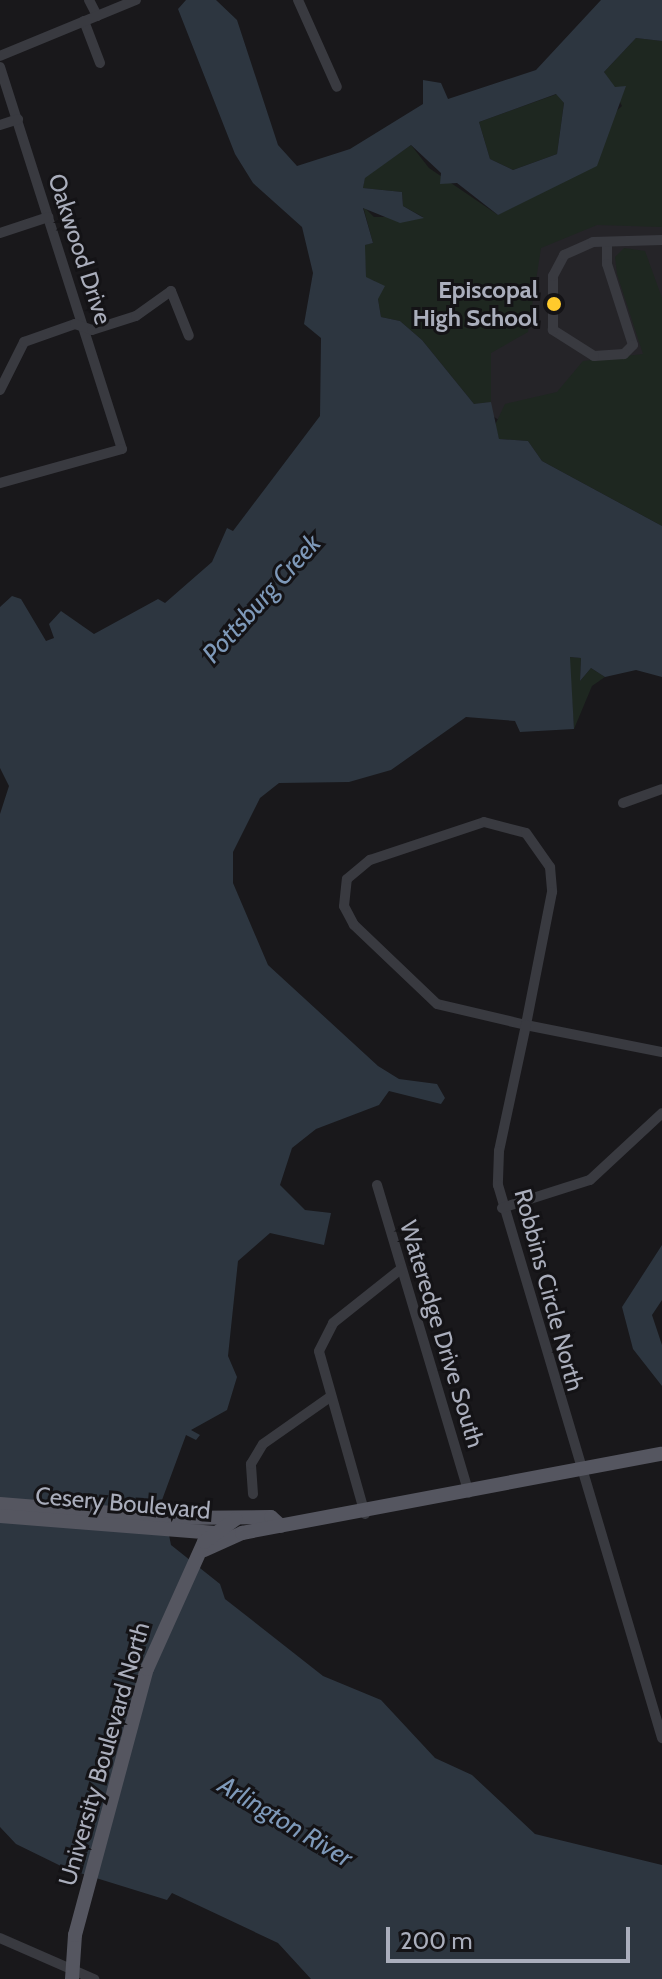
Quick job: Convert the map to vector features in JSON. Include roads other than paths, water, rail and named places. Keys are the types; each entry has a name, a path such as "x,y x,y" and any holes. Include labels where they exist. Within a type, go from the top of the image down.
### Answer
{"main road":[{"path":"211,1533 271,1517 281,1526 365,1514 662,1454"},
{"name":"Cesery Boulevard","path":"0,1504 174,1525 211,1533"},
{"name":"Cesery Boulevard","path":"0,1516 239,1526"},
{"path":"204,1550 239,1526"},
{"name":"University Boulevard North","path":"72,1972 87,1891 147,1669 211,1533"}],"street":[{"path":"89,0 97,16"},
{"path":"0,56 136,0"},
{"path":"298,0 337,87"},
{"path":"84,21 100,63"},
{"name":"Oakwood Drive","path":"0,67 122,444 119,452 0,483"},
{"path":"0,125 18,119"},
{"path":"0,233 48,217"},
{"path":"607,242 633,345 624,354 594,356 556,339 553,276 578,245 607,242 662,240"},
{"path":"0,390 11,355 24,342 136,316 171,291 189,336"},
{"path":"623,803 662,789"},
{"path":"526,1025 552,892 550,867 535,842 497,822 471,824 360,865 344,887 354,925 423,996 526,1025 662,1052"},
{"name":"Robbins Circle North","path":"526,1025 499,1151 502,1208 662,1738"},
{"path":"502,1208 590,1180 662,1113"},
{"name":"Wateredge Drive South","path":"377,1185 469,1493"},
{"path":"365,1514 330,1397 322,1338 401,1269"},
{"path":"253,1494 251,1464 263,1444 330,1397"},
{"path":"0,1938 94,1979"}],"water":[{"path":"186,0 216,0 237,20 278,145 297,166 350,149 423,104 423,80 441,83 448,99 536,70 601,0 662,0 662,41 636,38 604,72 615,87 626,86 597,166 498,215 457,183 440,184 441,173 411,145 365,178 363,188 402,192 403,206 424,218 400,223 363,208 373,243 365,245 366,277 385,286 378,299 381,317 400,321 422,340 474,404 491,402 499,439 528,441 542,461 662,526 662,677 636,670 605,677 591,668 580,681 581,658 570,657 574,729 520,732 515,721 466,717 391,770 349,782 279,783 260,798 233,852 233,883 268,965 378,1066 399,1079 437,1084 445,1098 441,1104 389,1091 379,1105 316,1129 292,1148 280,1185 305,1210 331,1213 324,1245 270,1233 238,1261 228,1356 237,1377 227,1410 191,1430 200,1435 196,1440 186,1435 162,1500 171,1545 220,1584 225,1599 323,1676 381,1700 435,1758 472,1775 535,1834 662,1865 662,1979 311,1979 278,1943 172,1893 167,1900 67,1869 16,1844 0,1827 0,814 9,786 0,768 0,607 12,596 21,599 46,641 54,638 49,624 61,611 94,634 158,599 165,603 212,562 227,528 233,531 320,416 321,338 304,324 313,273 302,227 253,183 235,154 178,9","holes":["556,94 564,103 557,154 513,170 490,159 479,122"]},
{"path":"662,1245 662,1300 652,1315 662,1345 662,1386 633,1349 622,1307"}],"place":[{"name":"Episcopal High School","path":"554,304"}],"water label":[{"name":"Pottsburg Creek","path":"262,599"},
{"name":"Arlington River","path":"285,1822"}]}
